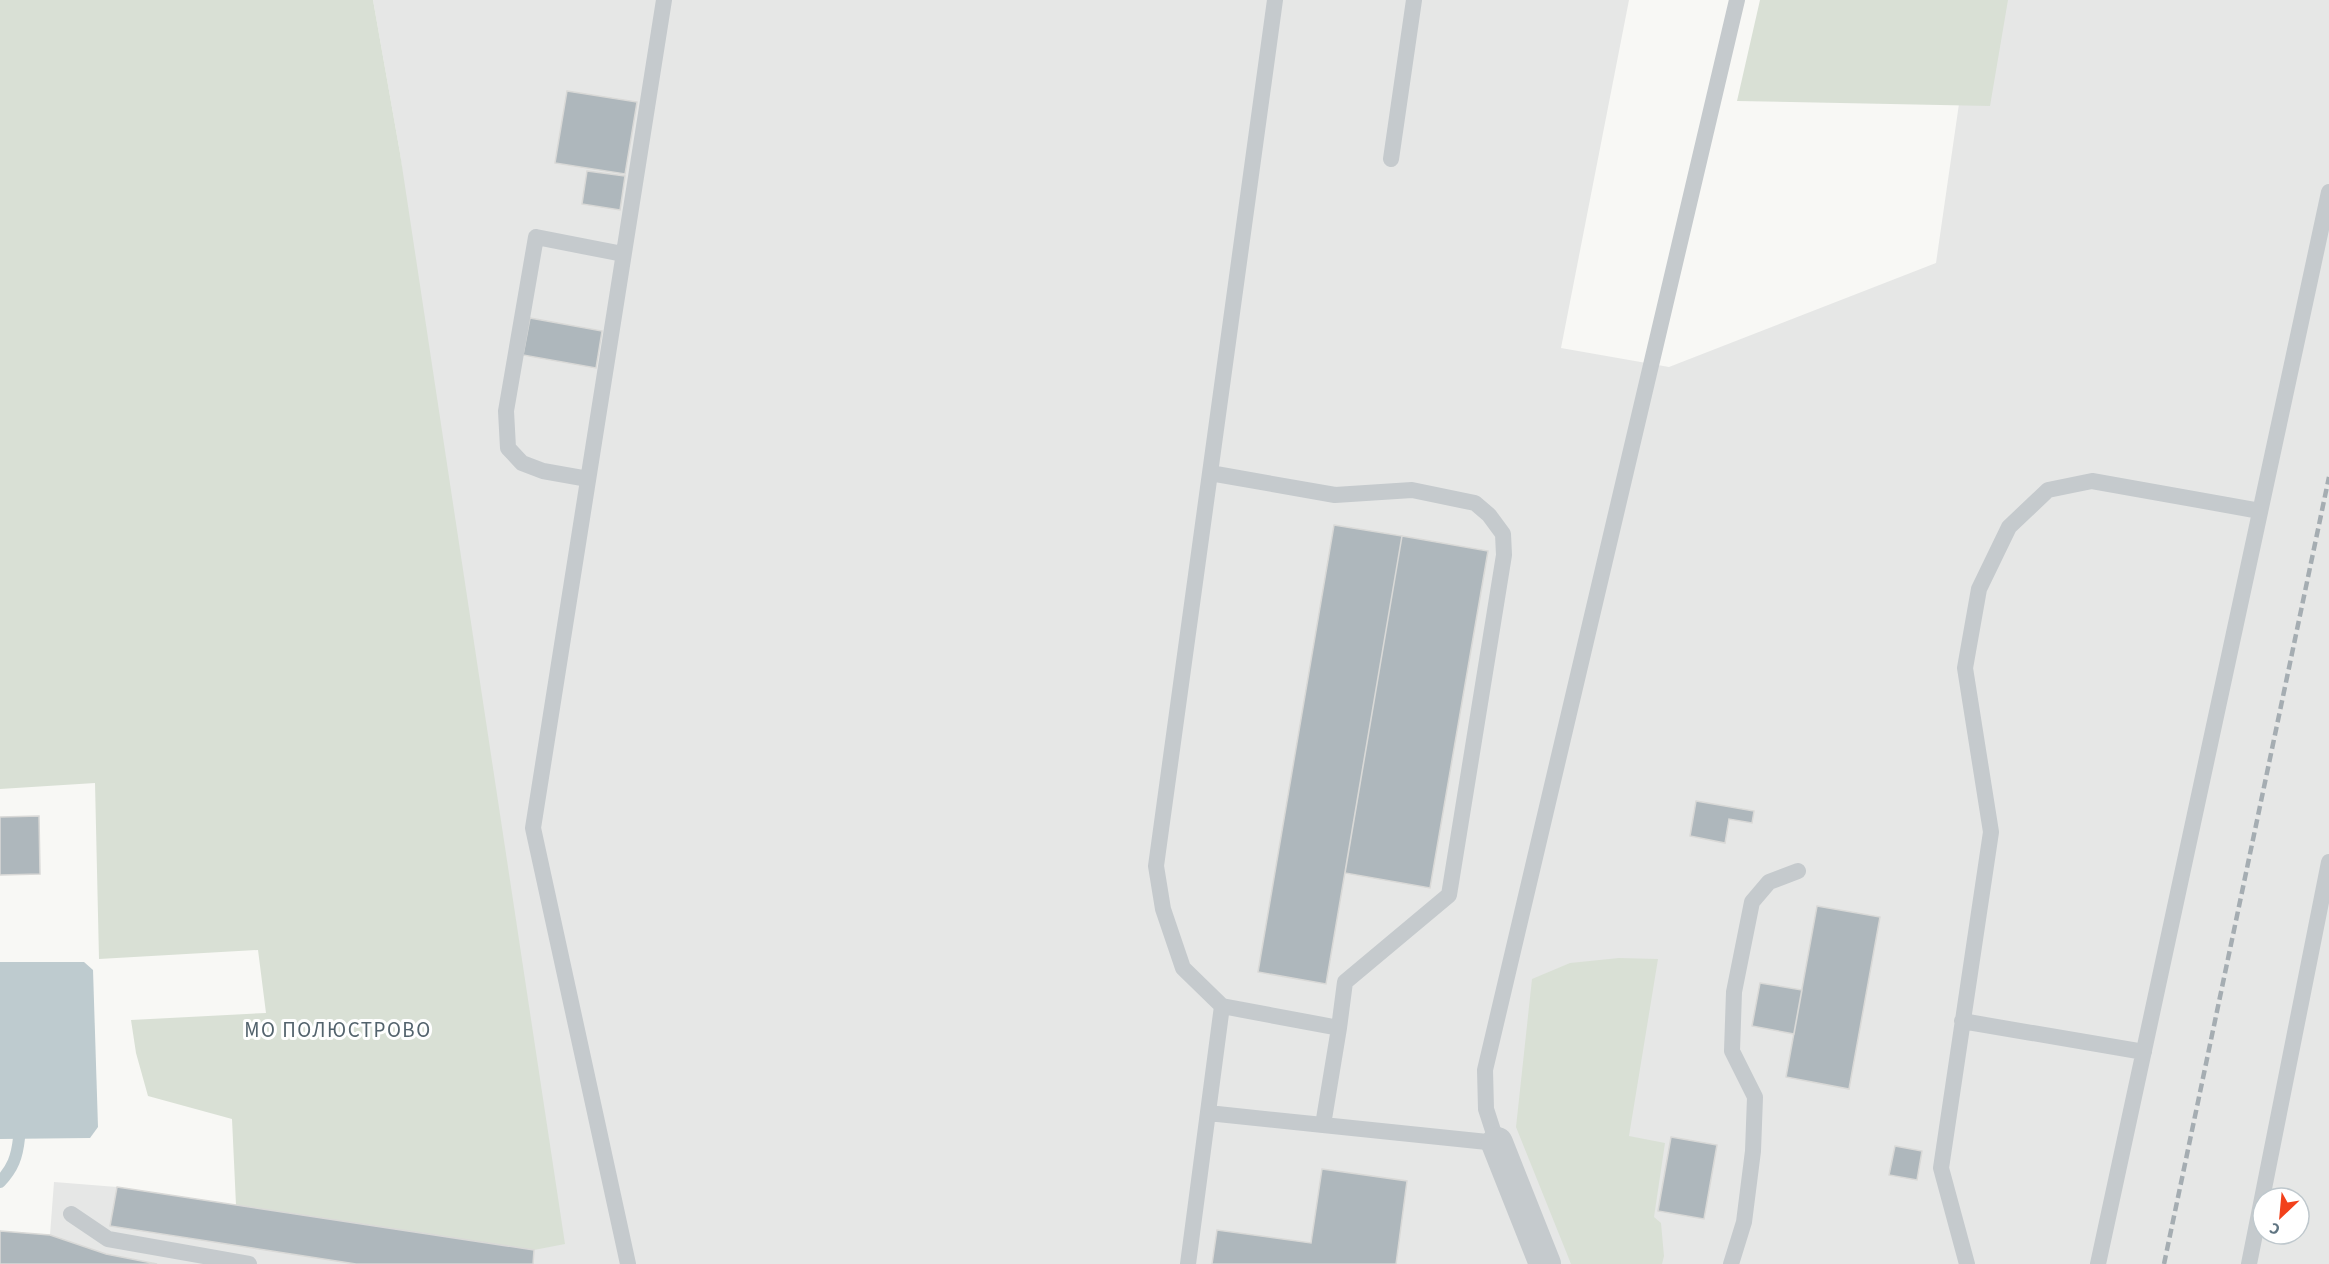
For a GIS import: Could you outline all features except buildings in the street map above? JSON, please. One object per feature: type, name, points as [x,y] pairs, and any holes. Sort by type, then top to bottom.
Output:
[{"type":"street","points":[[1497,1143],[1545,1264]]},
{"type":"lane","points":[[628,1264],[533,828],[664,0]]},
{"type":"lane","points":[[1275,0],[1156,866],[1163,909],[1183,968],[1222,1006],[1339,1028]]},
{"type":"lane","points":[[1391,159],[1414,0]]},
{"type":"lane","points":[[1208,1113],[1497,1143],[1486,1110],[1485,1070],[1737,0]]},
{"type":"lane","points":[[2098,1264],[2329,192]]},
{"type":"lane","points":[[588,479],[543,471],[522,463],[508,448],[506,411],[536,237],[623,254]]},
{"type":"lane","points":[[1210,473],[1335,495],[1412,490],[1475,503],[1489,515],[1503,534],[1504,555],[1449,895],[1345,982],[1323,1125]]},
{"type":"lane","points":[[1967,1264],[1941,1168],[1990,832],[1965,668],[1979,589],[2009,527],[2048,490],[2092,481],[2260,511]]},
{"type":"lane","points":[[2249,1264],[2329,862]]},
{"type":"lane","points":[[1731,1264],[1744,1222],[1753,1151],[1755,1097],[1732,1051],[1734,992],[1752,902],[1769,882],[1798,871]]},
{"type":"lane","points":[[1188,1264],[1222,1006]]},
{"type":"lane","points":[[1962,1021],[2144,1052]]},
{"type":"lane","points":[[71,1214],[108,1239],[249,1264]]},
{"type":"shaded area","points":[[0,0],[373,0],[400,153],[565,1244],[534,1250],[236,1205],[232,1119],[148,1096],[136,1053],[131,1020],[266,1013],[258,950],[99,959],[95,783],[0,789]]},
{"type":"shaded area","points":[[373,0],[1629,0],[1561,348],[1669,367],[1936,263],[1974,0],[2329,0],[2329,1264],[0,1264],[0,1231],[50,1235],[54,1182],[117,1187],[534,1250],[400,153]]},
{"type":"shaded area","points":[[1760,0],[2008,0],[1990,106],[1737,101]]},
{"type":"shaded area","points":[[1619,958],[1658,959],[1629,1136],[1665,1143],[1654,1217],[1661,1223],[1664,1256],[1662,1264],[1571,1264],[1516,1127],[1532,979],[1570,963]]},
{"type":"shaded area","points":[[0,962],[84,962],[93,970],[98,1127],[90,1138],[0,1139]]},
{"type":"waterway","points":[[0,1182],[14,1162],[19,1138]]},
{"type":"railway","points":[[2164,1264],[2329,477]]},
{"type":"district","name":"МО ПОЛЮСТРОВО","points":[[338,1030]]}]
